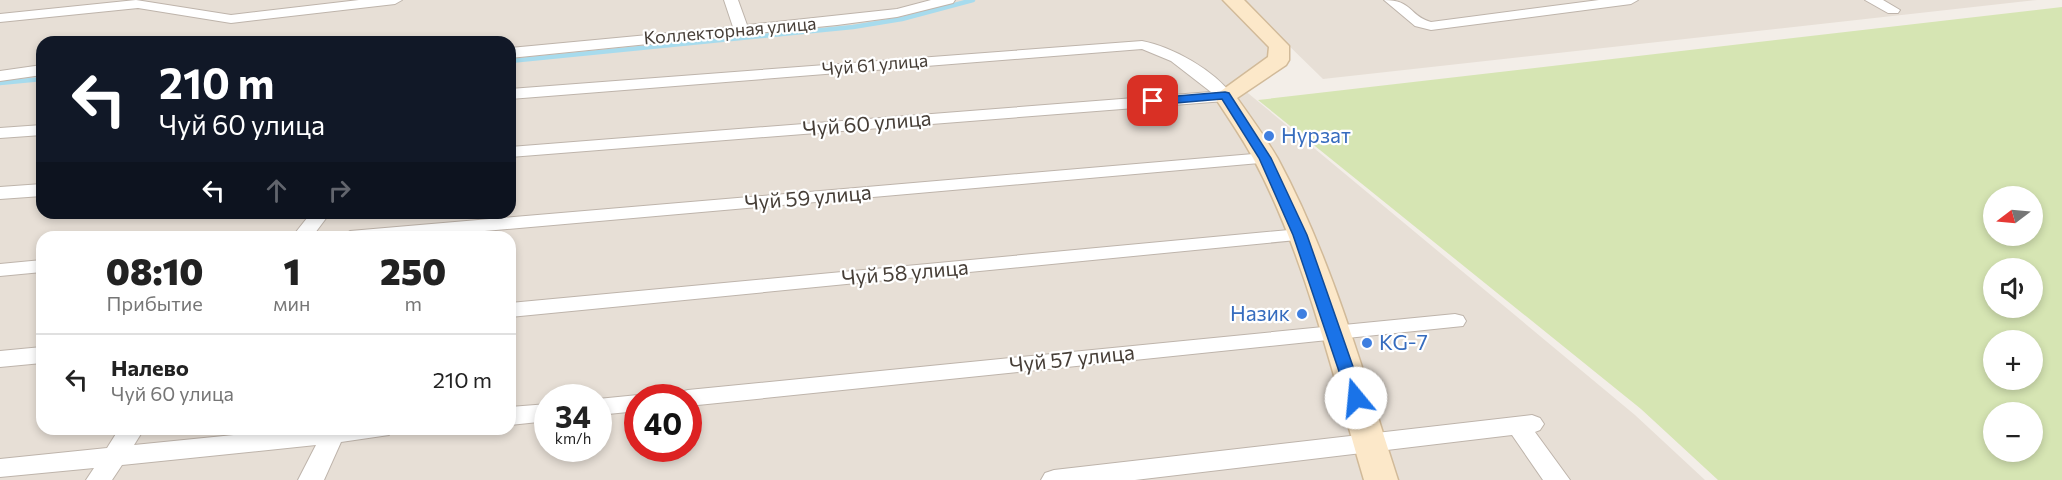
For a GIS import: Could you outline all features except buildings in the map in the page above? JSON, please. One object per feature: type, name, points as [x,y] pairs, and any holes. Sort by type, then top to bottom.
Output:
[{"type":"street","points":[[0,18],[138,4],[231,19],[395,0]]},
{"type":"street","points":[[730,0],[741,30]]},
{"type":"street","name":"Коллекторная улица","points":[[516,51],[897,13],[948,0]]},
{"type":"street","points":[[1233,0],[1279,46],[1280,52],[1278,60],[1225,96],[1265,158],[1300,235],[1335,332],[1381,480]]},
{"type":"street","points":[[1391,0],[1420,23],[1431,26],[1630,0]]},
{"type":"street","points":[[1500,0],[1521,15]]},
{"type":"street","points":[[1872,0],[1893,10]]},
{"type":"street","name":"Чуй 61 улица","points":[[516,94],[1142,45],[1156,46],[1185,63],[1225,96]]},
{"type":"street","points":[[0,76],[36,71]]},
{"type":"street","name":"Чуй 60 улица","points":[[516,152],[1225,96]]},
{"type":"street","points":[[0,133],[36,130]]},
{"type":"street","name":"Чуй 59 улица","points":[[419,231],[1265,158]]},
{"type":"street","points":[[0,193],[36,190]]},
{"type":"street","points":[[307,231],[316,219]]},
{"type":"street","name":"Чуй 58 улица","points":[[516,309],[1300,235]]},
{"type":"street","points":[[0,270],[36,267]]},
{"type":"street","name":"Чуй 57 улица","points":[[702,397],[1455,321]]},
{"type":"street","points":[[0,359],[36,356]]},
{"type":"street","points":[[516,415],[534,413]]},
{"type":"street","points":[[1054,480],[1525,425],[1557,480]]},
{"type":"street","points":[[99,480],[128,435]]},
{"type":"street","points":[[0,468],[323,435]]},
{"type":"street","points":[[311,480],[333,435]]},
{"type":"shaded area","points":[[0,0],[1226,0],[1276,54],[1237,84],[1635,415],[1705,480],[0,480]]},
{"type":"shaded area","points":[[1242,0],[2037,0],[1323,79]]},
{"type":"green space","points":[[2062,7],[2062,480],[1718,480],[1641,409],[1258,100]]},
{"type":"waterway","points":[[516,60],[853,27],[902,19],[973,0]]},
{"type":"waterway","points":[[0,83],[36,80]]},
{"type":"place","name":"Нурзат","points":[[1269,136]]},
{"type":"place","name":"Назик","points":[[1302,314]]},
{"type":"place","name":"KG-7","points":[[1367,343]]},
{"type":"route","points":[[1153,101],[1225,96],[1265,158],[1300,235],[1356,398]]}]
